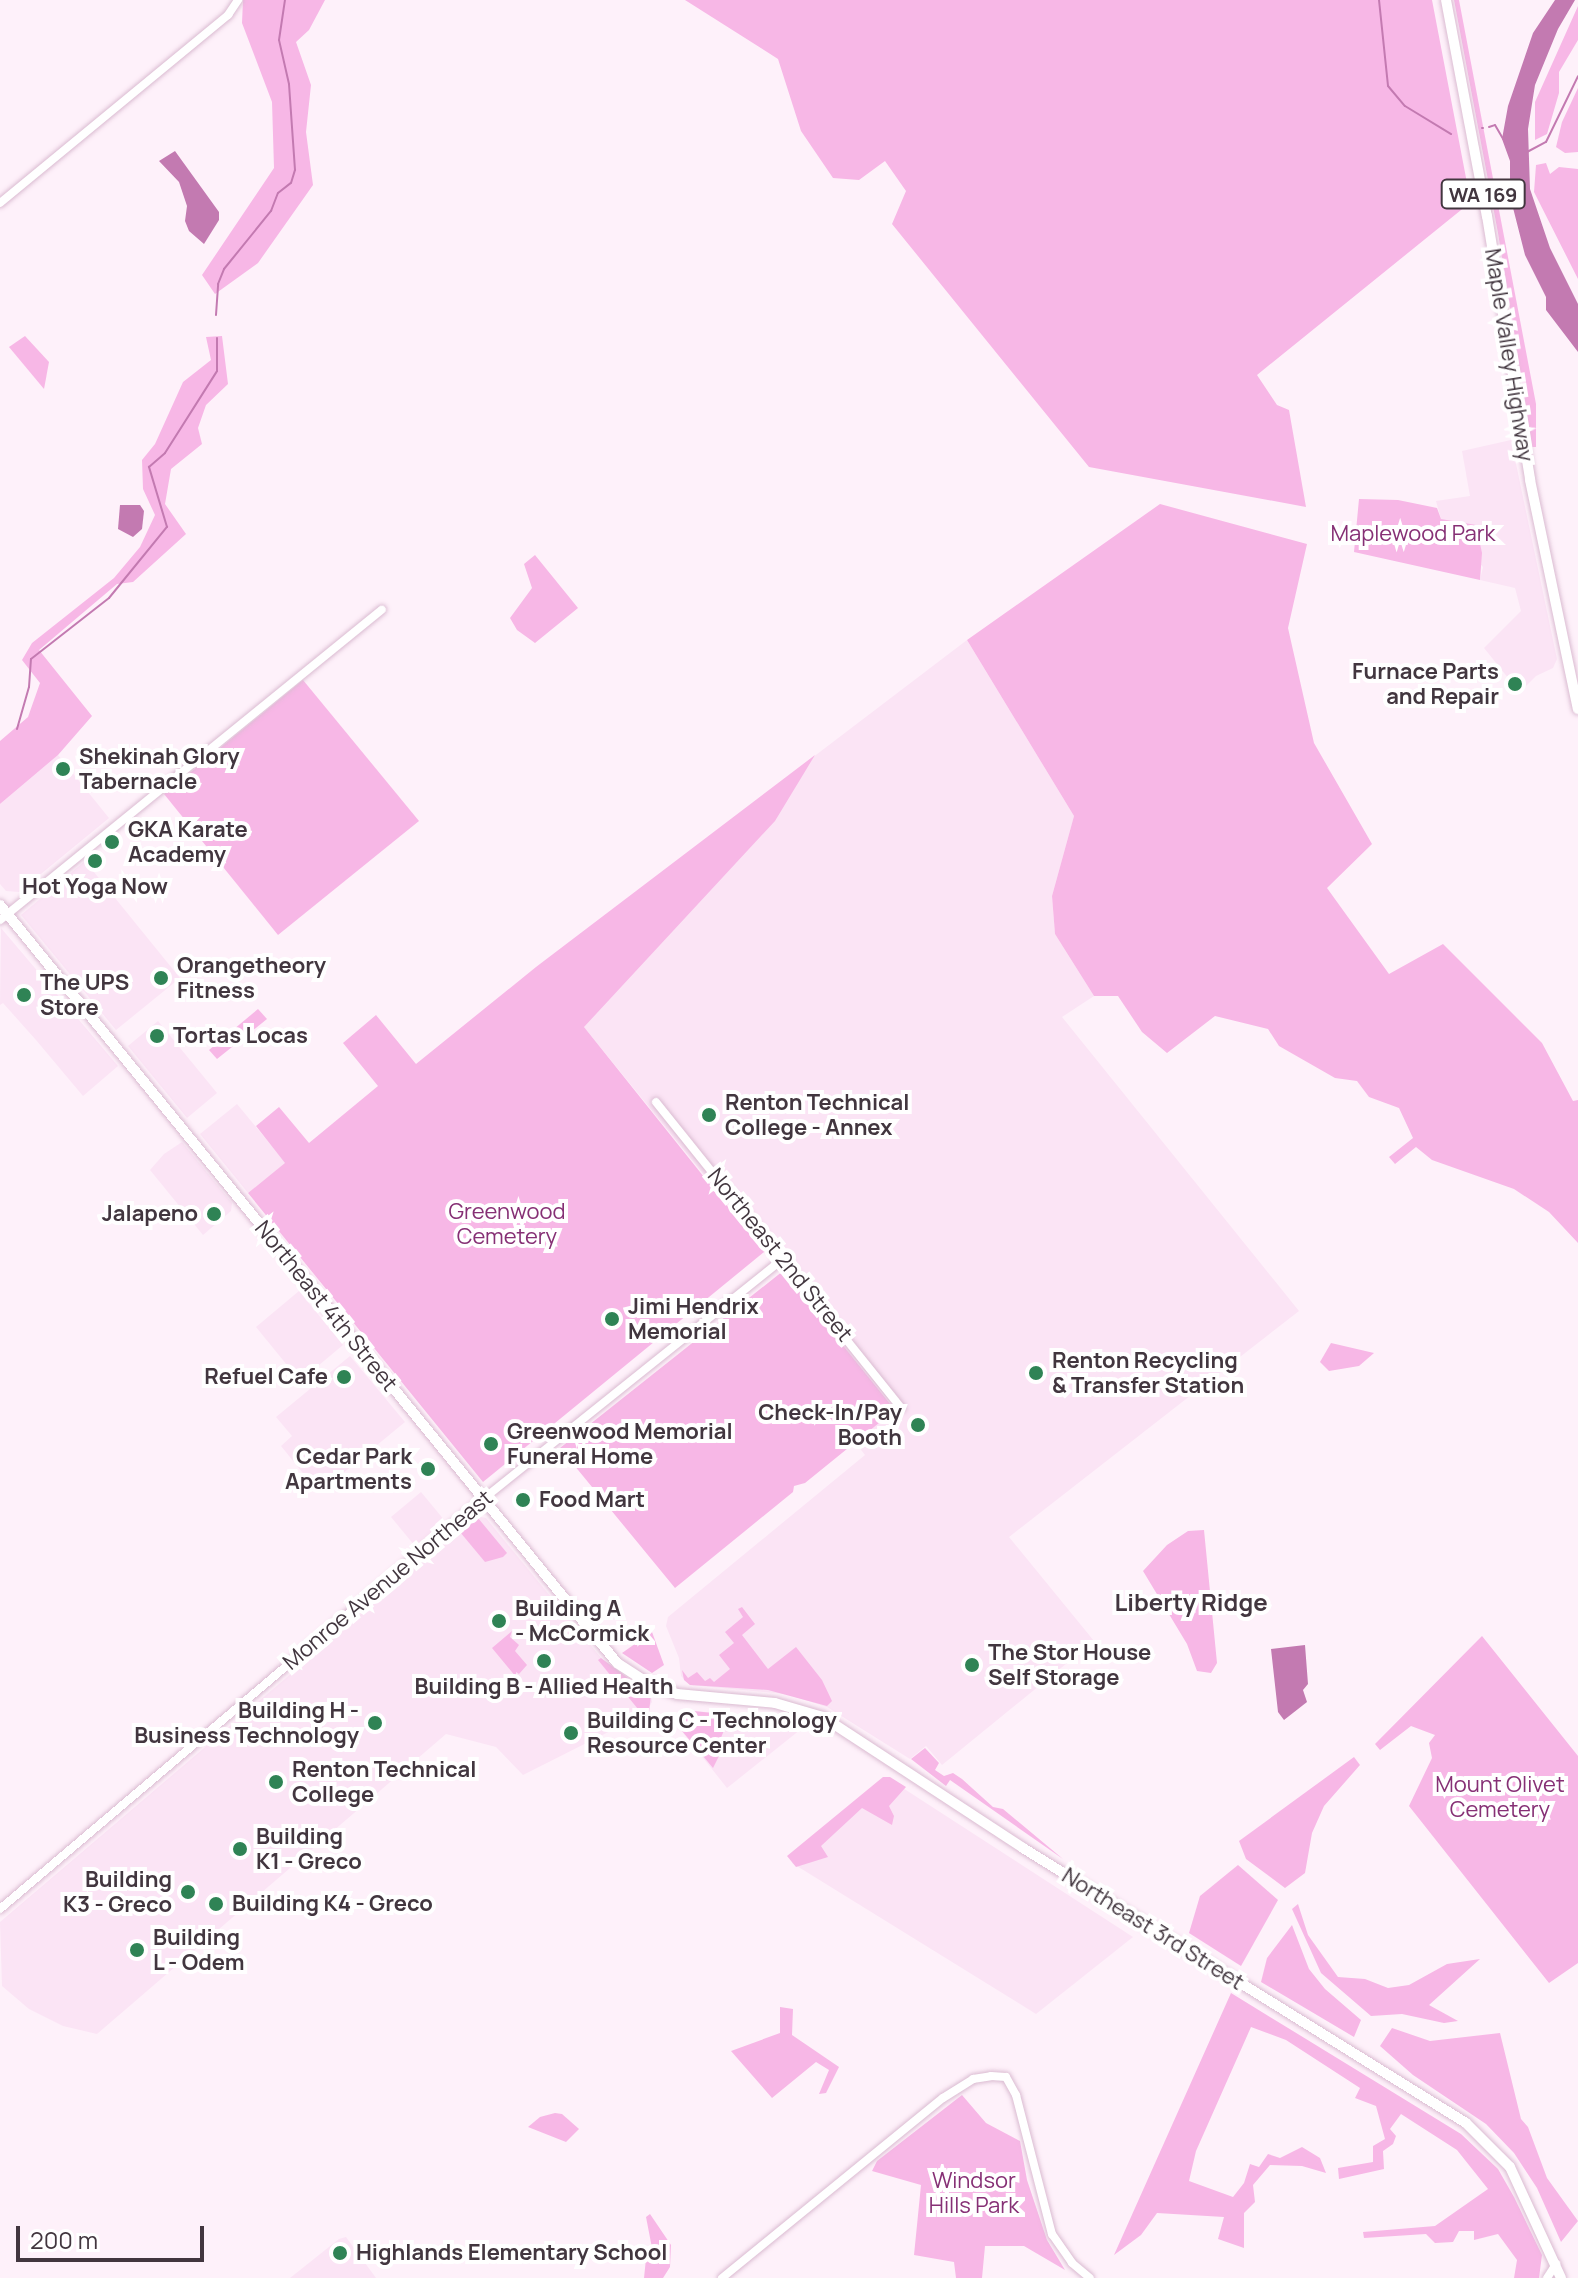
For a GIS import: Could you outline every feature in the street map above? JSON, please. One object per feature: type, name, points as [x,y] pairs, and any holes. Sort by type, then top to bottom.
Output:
[{"type":"main road","name":"Maple Valley Highway","points":[[1446,0],[1487,216],[1530,480],[1578,709]]},
{"type":"main road","name":"Northeast 4th Street","points":[[2,913],[604,1651],[636,1677],[665,1690]]},
{"type":"main road","name":"Northeast 3rd Street","points":[[665,1690],[695,1697],[775,1703],[823,1717],[1023,1848],[1466,2123],[1510,2167],[1557,2263],[1561,2278]]},
{"type":"street","points":[[0,203],[228,15],[238,0]]},
{"type":"street","points":[[2,913],[382,610]]},
{"type":"street","name":"Northeast 2nd Street","points":[[656,1102],[901,1408]]},
{"type":"street","name":"Monroe Avenue Northeast","points":[[0,1909],[482,1500],[783,1259]]},
{"type":"street","points":[[722,2278],[943,2098],[973,2079],[1006,2077],[1016,2095],[1052,2234],[1072,2263],[1090,2278]]},
{"type":"street","points":[[1547,2278],[1557,2263]]},
{"type":"shaded area","points":[[1555,0],[1575,0],[1558,29],[1535,85],[1528,129],[1530,189],[1550,248],[1578,304],[1578,352],[1546,310],[1546,297],[1525,255],[1510,196],[1510,161],[1502,139],[1508,106],[1533,33]]},
{"type":"shaded area","points":[[175,151],[219,212],[219,220],[204,244],[189,231],[185,221],[187,206],[179,182],[159,161]]},
{"type":"shaded area","points":[[1511,440],[1557,659],[1553,668],[1536,676],[1525,687],[1521,674],[1509,679],[1484,648],[1521,611],[1515,588],[1480,580],[1483,567],[1441,519],[1436,501],[1470,496],[1462,451]]},
{"type":"shaded area","points":[[120,505],[140,505],[144,511],[142,529],[133,537],[118,529]]},
{"type":"shaded area","points":[[967,640],[1074,816],[1052,896],[1055,934],[1094,996],[1062,1017],[1299,1311],[1009,1537],[1094,1641],[942,1765],[926,1746],[910,1759],[827,1707],[786,1694],[690,1685],[681,1676],[679,1658],[666,1626],[668,1617],[865,1455],[855,1442],[895,1410],[536,968]]},
{"type":"shaded area","points":[[58,755],[109,818],[19,892],[6,891],[0,884],[0,804]]},
{"type":"shaded area","points":[[85,861],[180,978],[116,1030],[21,915]]},
{"type":"shaded area","points":[[1,928],[118,1066],[83,1096],[3,1003],[0,1005]]},
{"type":"shaded area","points":[[158,1021],[217,1093],[187,1118],[128,1046]]},
{"type":"shaded area","points":[[237,1104],[286,1163],[248,1193],[200,1134]]},
{"type":"shaded area","points":[[182,1142],[232,1203],[231,1211],[203,1235],[150,1170],[164,1154]]},
{"type":"shaded area","points":[[299,1291],[343,1345],[300,1381],[256,1327]]},
{"type":"shaded area","points":[[350,1356],[405,1422],[319,1493],[281,1446],[292,1436],[276,1417]]},
{"type":"shaded area","points":[[421,1492],[445,1521],[415,1546],[391,1517]]},
{"type":"shaded area","name":"Renton Technical College","points":[[476,1516],[486,1518],[606,1664],[651,1695],[652,1702],[646,1713],[523,1775],[496,1747],[446,1734],[97,2034],[63,2026],[29,2009],[2,1986],[0,1922]]},
{"type":"shaded area","points":[[1305,1645],[1308,1684],[1303,1690],[1307,1702],[1284,1720],[1278,1712],[1271,1649]]},
{"type":"shaded area","points":[[683,1710],[783,1719],[805,1726],[727,1788],[672,1719]]},
{"type":"shaded area","points":[[892,1781],[1133,1937],[1036,2014],[792,1863]]},
{"type":"shaded area","name":"Highlands Elementary School","points":[[346,2237],[376,2278],[290,2278],[339,2239]]},
{"type":"green space","points":[[243,0],[325,0],[309,30],[296,42],[311,85],[306,132],[313,185],[258,263],[215,294],[202,275],[274,168],[272,102],[242,23]]},
{"type":"green space","points":[[685,0],[1432,0],[1467,183],[1466,206],[1257,375],[1277,405],[1289,410],[1306,507],[1089,467],[892,224],[906,191],[885,161],[859,180],[833,178],[801,131],[778,59]]},
{"type":"green space","points":[[1454,0],[1459,0],[1536,404],[1536,447],[1532,447],[1498,233]]},
{"type":"green space","points":[[1578,6],[1578,40],[1559,72],[1559,93],[1547,134],[1535,140],[1535,102]]},
{"type":"green space","points":[[1578,88],[1578,152],[1565,153],[1556,147],[1562,122]]},
{"type":"green space","points":[[1546,163],[1550,174],[1559,167],[1578,169],[1578,279],[1534,192],[1536,165]]},
{"type":"green space","points":[[25,336],[49,362],[44,389],[9,347]]},
{"type":"green space","points":[[222,336],[228,384],[206,405],[198,428],[202,444],[171,469],[165,504],[186,534],[133,582],[117,584],[39,650],[92,716],[58,755],[0,804],[0,741],[28,717],[40,683],[22,660],[32,643],[114,578],[140,547],[155,515],[143,489],[142,460],[155,444],[183,382],[211,360],[206,337]]},
{"type":"green space","name":"Maplewood Park","points":[[1359,499],[1398,500],[1437,508],[1441,519],[1476,525],[1482,553],[1480,580],[1354,552]]},
{"type":"green space","points":[[1160,504],[1307,544],[1288,628],[1314,743],[1372,844],[1327,888],[1389,974],[1443,944],[1542,1043],[1573,1101],[1578,1100],[1578,1243],[1549,1212],[1514,1189],[1432,1160],[1416,1147],[1395,1164],[1389,1157],[1413,1138],[1399,1108],[1369,1097],[1357,1081],[1335,1078],[1279,1046],[1268,1029],[1215,1016],[1167,1053],[1142,1032],[1118,996],[1094,996],[1055,934],[1052,896],[1074,816],[967,640]]},
{"type":"green space","points":[[535,555],[578,608],[535,643],[517,630],[510,618],[532,588],[524,564]]},
{"type":"green space","points":[[303,680],[419,821],[278,935],[164,794]]},
{"type":"green space","name":"Greenwood Cemetery","points":[[815,755],[775,821],[584,1027],[764,1252],[483,1482],[248,1193],[285,1163],[256,1126],[279,1107],[309,1143],[378,1086],[343,1043],[376,1015],[416,1064],[536,967]]},
{"type":"green space","points":[[258,1009],[267,1019],[217,1059],[209,1050]]},
{"type":"green space","points":[[783,1271],[895,1410],[805,1483],[794,1486],[793,1492],[675,1588],[560,1448]]},
{"type":"green space","points":[[1331,1343],[1374,1353],[1359,1366],[1329,1371],[1320,1362]]},
{"type":"green space","points":[[478,1518],[507,1553],[503,1557],[485,1562],[460,1532]]},
{"type":"green space","points":[[1204,1530],[1217,1663],[1211,1673],[1197,1671],[1187,1644],[1143,1571],[1167,1545],[1188,1531]]},
{"type":"green space","points":[[742,1607],[755,1624],[742,1635],[768,1669],[796,1647],[822,1680],[832,1701],[827,1706],[768,1690],[690,1685],[684,1680],[682,1670],[688,1678],[697,1672],[705,1681],[710,1678],[714,1682],[730,1669],[719,1655],[734,1643],[725,1632],[743,1617],[738,1609]]},
{"type":"green space","points":[[512,1631],[510,1637],[519,1645],[515,1651],[527,1665],[519,1674],[516,1672],[516,1677],[492,1648]]},
{"type":"green space","points":[[652,1632],[664,1665],[652,1673],[622,1653]]},
{"type":"green space","name":"Mount Olivet Cemetery","points":[[1482,1636],[1578,1756],[1578,1963],[1549,1983],[1409,1806],[1432,1758],[1429,1743],[1435,1735],[1411,1726],[1380,1750],[1375,1744]]},
{"type":"green space","points":[[601,1658],[651,1695],[649,1712],[642,1714],[598,1660]]},
{"type":"green space","points":[[683,1710],[733,1715],[734,1721],[728,1721],[720,1740],[725,1744],[713,1768],[672,1719]]},
{"type":"green space","points":[[925,1748],[939,1763],[935,1770],[944,1776],[953,1773],[962,1779],[993,1807],[1003,1809],[1063,1859],[950,1780],[946,1786],[911,1759]]},
{"type":"green space","points":[[1354,1757],[1360,1765],[1324,1806],[1312,1833],[1305,1873],[1285,1888],[1246,1859],[1239,1841]]},
{"type":"green space","points":[[883,1777],[890,1777],[906,1787],[889,1806],[894,1816],[892,1825],[862,1808],[821,1846],[828,1857],[796,1867],[787,1856]]},
{"type":"green space","points":[[1238,1865],[1278,1900],[1241,1966],[1189,1933],[1200,1896]]},
{"type":"green space","points":[[1298,1904],[1308,1935],[1338,1977],[1365,1979],[1388,1988],[1409,1985],[1447,1964],[1480,1959],[1429,2005],[1458,2021],[1444,2023],[1402,2014],[1371,2016],[1321,1973],[1292,1909]]},
{"type":"green space","points":[[1292,1925],[1309,1969],[1325,1989],[1361,2020],[1354,2037],[1261,1982],[1267,1958]]},
{"type":"green space","points":[[1231,1993],[1461,2134],[1498,2169],[1514,2197],[1542,2255],[1539,2278],[1514,2278],[1517,2260],[1498,2234],[1474,2240],[1474,2231],[1459,2231],[1453,2242],[1435,2243],[1426,2234],[1364,2238],[1363,2232],[1435,2226],[1488,2189],[1457,2150],[1401,2114],[1390,2129],[1396,2136],[1393,2144],[1383,2151],[1384,2169],[1339,2179],[1338,2168],[1373,2162],[1373,2146],[1385,2139],[1376,2106],[1355,2098],[1360,2088],[1286,2040],[1251,2027],[1196,2151],[1189,2181],[1233,2197],[1244,2183],[1250,2164],[1259,2167],[1268,2154],[1280,2158],[1302,2147],[1320,2158],[1326,2173],[1302,2166],[1270,2165],[1253,2185],[1255,2202],[1244,2213],[1244,2248],[1218,2239],[1224,2217],[1157,2213],[1141,2235],[1114,2255]]},
{"type":"green space","points":[[780,2007],[793,2009],[792,2035],[839,2067],[826,2093],[819,2094],[829,2070],[816,2062],[772,2098],[731,2051],[780,2033]]},
{"type":"green space","points":[[1392,2028],[1430,2041],[1500,2033],[1521,2119],[1528,2127],[1547,2178],[1578,2221],[1561,2242],[1537,2188],[1514,2153],[1486,2124],[1413,2075],[1380,2046]]},
{"type":"green space","name":"Windsor Hills Park","points":[[962,2095],[986,2123],[1020,2141],[1027,2180],[1047,2240],[1065,2270],[1024,2246],[985,2246],[982,2278],[956,2278],[954,2262],[914,2255],[921,2185],[872,2171],[877,2161]]},
{"type":"green space","points":[[562,2114],[579,2129],[566,2142],[528,2127],[540,2117]]},
{"type":"green space","points":[[650,2214],[671,2245],[670,2267],[663,2278],[644,2278],[647,2249],[652,2248],[646,2217]]},
{"type":"waterway","points":[[216,315],[218,284],[224,269],[271,211],[278,193],[291,183],[295,170],[289,84],[279,40],[285,0]]},
{"type":"waterway","points":[[1379,0],[1388,86],[1405,106],[1451,134]]},
{"type":"waterway","points":[[1527,152],[1546,142],[1578,76]]},
{"type":"waterway","points":[[1489,127],[1495,125],[1503,139]]},
{"type":"waterway","points":[[17,729],[29,687],[31,659],[109,598],[167,527],[149,467],[165,453],[217,371],[217,338]]},
{"type":"place","name":"Furnace Parts and Repair","points":[[1515,684]]},
{"type":"place","name":"Shekinah Glory Tabernacle","points":[[63,769]]},
{"type":"place","name":"GKA Karate Academy","points":[[112,842]]},
{"type":"place","name":"Hot Yoga Now","points":[[95,861]]},
{"type":"place","name":"Orangetheory Fitness","points":[[161,978]]},
{"type":"place","name":"The UPS Store","points":[[24,995]]},
{"type":"place","name":"Tortas Locas","points":[[157,1036]]},
{"type":"place","name":"Renton Technical College - Annex","points":[[709,1115]]},
{"type":"place","name":"Jalapeno","points":[[214,1214]]},
{"type":"place","name":"Jimi Hendrix Memorial","points":[[612,1319]]},
{"type":"place","name":"Renton Recycling & Transfer Station","points":[[1036,1373]]},
{"type":"place","name":"Refuel Cafe","points":[[344,1377]]},
{"type":"place","name":"Check-In/Pay Booth","points":[[918,1425]]},
{"type":"place","name":"Greenwood Memorial Funeral Home","points":[[491,1444]]},
{"type":"place","name":"Cedar Park Apartments","points":[[428,1469]]},
{"type":"place","name":"Food Mart","points":[[523,1500]]},
{"type":"place","name":"Building A - McCormick","points":[[499,1621]]},
{"type":"place","name":"Building B - Allied Health","points":[[544,1661]]},
{"type":"place","name":"The Stor House Self Storage","points":[[972,1665]]},
{"type":"place","name":"Building H - Business Technology","points":[[375,1723]]},
{"type":"place","name":"Building C - Technology Resource Center","points":[[571,1733]]},
{"type":"place","name":"Renton Technical College","points":[[276,1782]]},
{"type":"place","name":"Building K1 - Greco","points":[[240,1849]]},
{"type":"place","name":"Building K3 - Greco","points":[[188,1892]]},
{"type":"place","name":"Building K4 - Greco","points":[[216,1904]]},
{"type":"place","name":"Building L - Odem","points":[[137,1950]]},
{"type":"place","name":"Highlands Elementary School","points":[[340,2253]]},
{"type":"district","name":"Liberty Ridge","points":[[1191,1602]]}]
